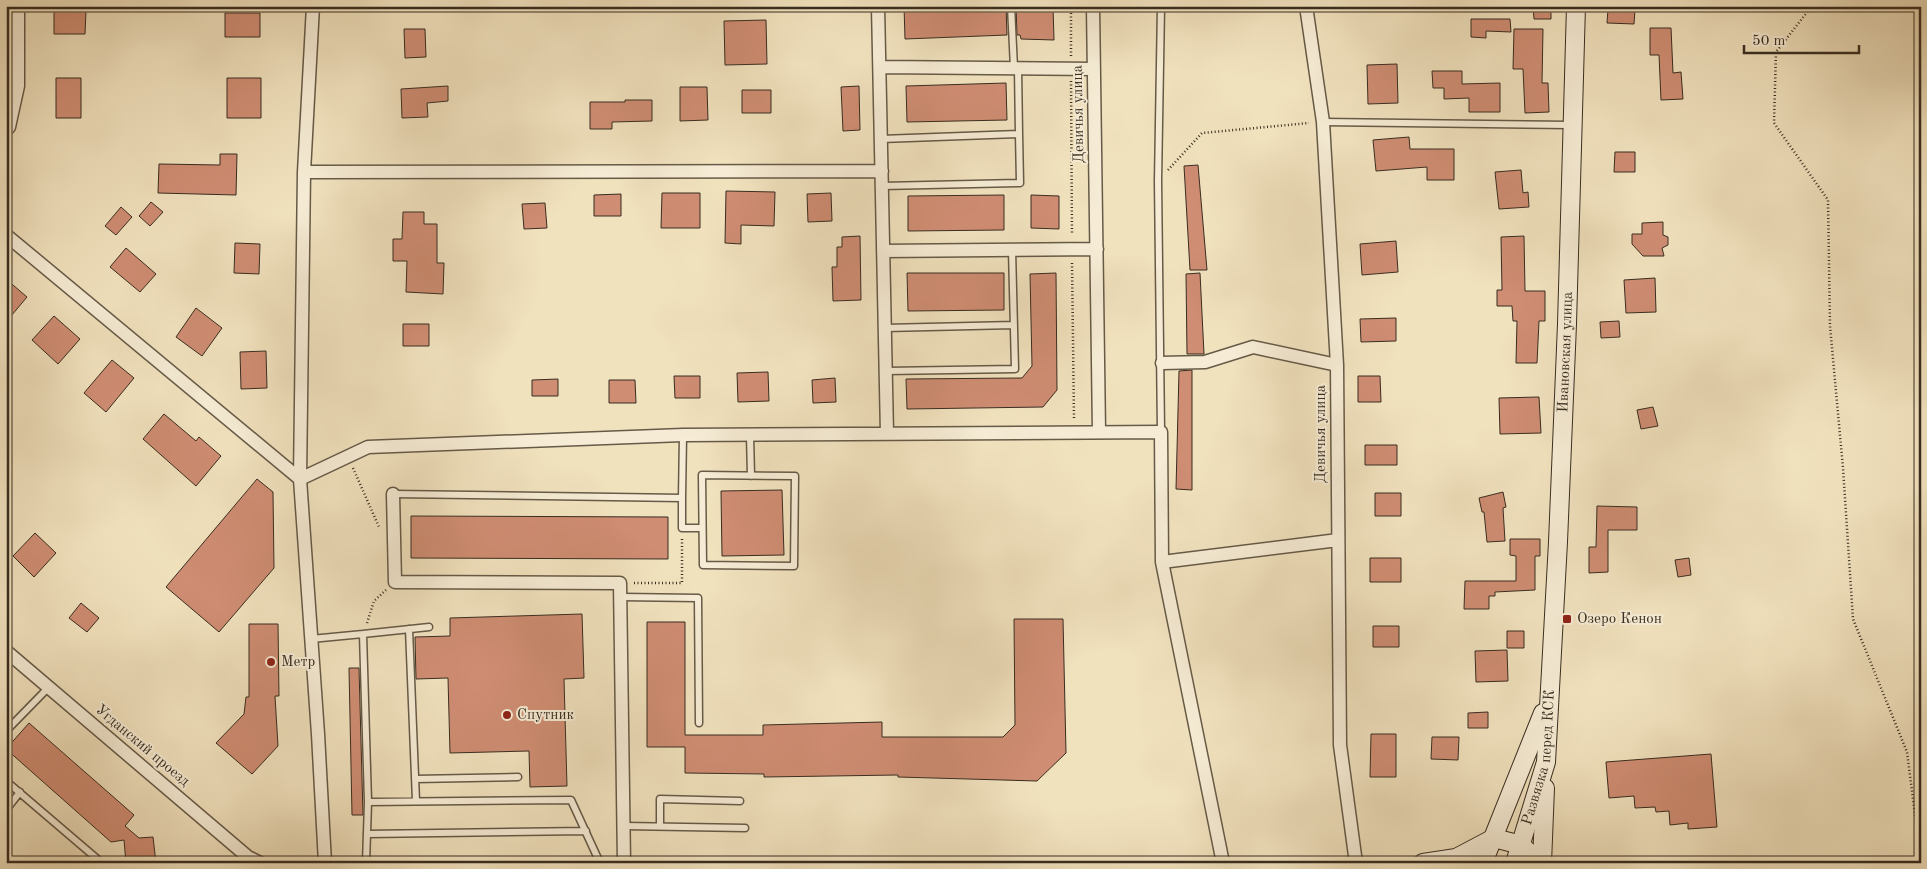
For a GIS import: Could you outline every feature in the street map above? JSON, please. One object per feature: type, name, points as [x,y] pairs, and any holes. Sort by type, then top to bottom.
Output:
[{"type":"main road","name":"Ивановская улица","points":[[1549,698],[1559,522],[1576,6]]},
{"type":"main road","name":"Развязка перед КСК","points":[[1515,863],[1546,762],[1549,698]]},
{"type":"main road","name":"Развязка перед КСК","points":[[1483,863],[1549,698]]},
{"type":"main road","points":[[1541,863],[1546,762]]},
{"type":"main road","name":"Развязка перед КСК","points":[[1423,863],[1456,858],[1494,838],[1521,845],[1541,863]]},
{"type":"street","points":[[6,130],[9,127],[18,86],[18,6]]},
{"type":"street","points":[[313,6],[304,172],[300,479],[325,863]]},
{"type":"street","points":[[878,6],[887,434]]},
{"type":"street","name":"Девичья улица","points":[[1093,6],[1099,432]]},
{"type":"street","name":"Девичья улица","points":[[1306,6],[1323,122],[1337,365],[1340,745],[1356,863]]},
{"type":"street","points":[[880,67],[1094,69]]},
{"type":"street","points":[[304,172],[882,171]]},
{"type":"street","points":[[6,235],[300,479]]},
{"type":"street","points":[[883,251],[1097,249]]},
{"type":"street","points":[[1162,363],[1204,362],[1253,347],[1337,365]]},
{"type":"street","points":[[300,479],[368,447],[683,435],[1161,432],[1162,562],[1224,863]]},
{"type":"street","points":[[393,494],[395,582],[620,583],[624,863]]},
{"type":"street","points":[[1162,562],[1338,540]]},
{"type":"street","name":"Угданский проезд","points":[[6,652],[248,857],[260,863]]},
{"type":"lane","points":[[882,186],[1020,183],[1020,134],[1011,6]]},
{"type":"lane","points":[[1161,6],[1158,180],[1162,363],[1161,432]]},
{"type":"lane","points":[[1323,122],[1573,125]]},
{"type":"lane","points":[[881,140],[1020,134]]},
{"type":"lane","points":[[886,371],[1015,368],[1012,250]]},
{"type":"lane","points":[[885,328],[1014,325]]},
{"type":"lane","points":[[683,435],[682,528],[702,528]]},
{"type":"lane","points":[[750,435],[751,476]]},
{"type":"lane","points":[[702,475],[795,476],[794,566],[703,565],[702,528],[702,475]]},
{"type":"lane","points":[[393,494],[682,498]]},
{"type":"lane","points":[[621,597],[698,598],[699,723]]},
{"type":"lane","points":[[311,639],[429,627]]},
{"type":"lane","points":[[409,629],[416,801]]},
{"type":"lane","points":[[363,634],[368,802],[366,863]]},
{"type":"lane","points":[[6,731],[48,688]]},
{"type":"lane","points":[[415,779],[518,777]]},
{"type":"lane","points":[[6,781],[102,863]]},
{"type":"lane","points":[[6,810],[20,792]]},
{"type":"lane","points":[[660,826],[660,799],[740,800]]},
{"type":"lane","points":[[368,802],[571,800],[600,863]]},
{"type":"lane","points":[[624,826],[745,828]]},
{"type":"lane","points":[[368,834],[586,831]]},
{"type":"path","points":[[1071,6],[1074,432]]},
{"type":"path","points":[[1812,6],[1776,52],[1774,123],[1828,200],[1830,326],[1854,619],[1907,752],[1921,862]]},
{"type":"path","points":[[1158,180],[1202,133],[1323,122]]},
{"type":"path","points":[[348,456],[379,527]]},
{"type":"path","points":[[620,583],[682,583],[682,528]]},
{"type":"path","points":[[363,634],[374,601],[395,582]]},
{"type":"building","points":[[904,6],[1006,6],[1007,35],[905,39]]},
{"type":"building","points":[[1016,6],[1053,6],[1054,40],[1021,39],[1020,35],[1017,35]]},
{"type":"building","points":[[1533,6],[1551,6],[1551,19],[1534,19]]},
{"type":"building","points":[[1608,9],[1635,10],[1634,24],[1607,23]]},
{"type":"building","points":[[54,10],[86,11],[85,34],[54,34]]},
{"type":"building","points":[[225,13],[260,13],[260,37],[225,37]]},
{"type":"building","points":[[1471,19],[1510,19],[1511,32],[1486,31],[1486,38],[1471,37]]},
{"type":"building","points":[[766,20],[767,64],[725,65],[724,21]]},
{"type":"building","points":[[1650,28],[1671,28],[1673,73],[1681,72],[1683,99],[1661,100],[1659,55],[1650,55]]},
{"type":"building","points":[[404,29],[425,29],[426,57],[405,58]]},
{"type":"building","points":[[1514,29],[1543,29],[1542,83],[1548,83],[1549,112],[1525,113],[1523,69],[1513,69]]},
{"type":"building","points":[[1397,64],[1398,103],[1368,104],[1367,65]]},
{"type":"building","points":[[1432,71],[1462,71],[1462,84],[1500,83],[1500,112],[1469,112],[1469,98],[1444,99],[1444,88],[1433,88]]},
{"type":"building","points":[[56,78],[81,78],[81,118],[56,118]]},
{"type":"building","points":[[227,78],[261,78],[261,118],[227,118]]},
{"type":"building","points":[[1006,83],[1007,120],[907,122],[906,86]]},
{"type":"building","points":[[448,86],[448,101],[427,103],[428,117],[402,118],[401,89]]},
{"type":"building","points":[[859,86],[860,130],[843,131],[841,87]]},
{"type":"building","points":[[680,87],[707,87],[708,120],[680,121]]},
{"type":"building","points":[[742,90],[771,90],[771,113],[742,113]]},
{"type":"building","points":[[625,100],[652,100],[652,121],[612,122],[612,129],[590,129],[590,102],[625,102]]},
{"type":"building","points":[[1409,137],[1410,149],[1454,149],[1454,180],[1427,180],[1427,167],[1376,171],[1373,140]]},
{"type":"building","points":[[1615,152],[1635,152],[1635,172],[1614,172]]},
{"type":"building","points":[[220,154],[237,154],[236,195],[158,193],[159,164],[220,165]]},
{"type":"building","points":[[1198,165],[1207,270],[1190,270],[1184,166]]},
{"type":"building","points":[[1521,170],[1523,193],[1528,192],[1529,207],[1499,209],[1495,172]]},
{"type":"building","points":[[726,191],[775,192],[774,226],[741,225],[741,244],[725,243]]},
{"type":"building","points":[[662,193],[700,193],[700,228],[661,228]]},
{"type":"building","points":[[831,193],[832,221],[808,222],[807,194]]},
{"type":"building","points":[[621,194],[621,216],[594,216],[594,195]]},
{"type":"building","points":[[1004,195],[1004,230],[908,231],[908,196]]},
{"type":"building","points":[[1031,195],[1059,196],[1059,229],[1031,228]]},
{"type":"building","points":[[151,202],[163,212],[150,226],[139,216]]},
{"type":"building","points":[[545,203],[547,228],[524,229],[522,204]]},
{"type":"building","points":[[121,207],[132,217],[116,235],[105,226]]},
{"type":"building","points":[[403,212],[424,212],[424,224],[437,224],[437,263],[444,263],[443,294],[406,292],[407,261],[393,261],[393,239],[402,239]]},
{"type":"building","points":[[1663,222],[1663,235],[1668,237],[1668,245],[1662,248],[1664,256],[1643,256],[1632,244],[1632,234],[1642,234],[1642,223]]},
{"type":"building","points":[[860,236],[861,300],[833,301],[832,267],[837,267],[837,247],[842,247],[842,237]]},
{"type":"building","points":[[1524,236],[1525,291],[1545,291],[1545,321],[1539,321],[1537,363],[1516,363],[1517,321],[1513,321],[1512,306],[1497,306],[1497,290],[1502,290],[1501,237]]},
{"type":"building","points":[[1396,241],[1398,272],[1362,275],[1360,244]]},
{"type":"building","points":[[235,243],[260,244],[259,274],[234,273]]},
{"type":"building","points":[[126,248],[156,274],[140,292],[110,267]]},
{"type":"building","points":[[907,273],[1004,273],[1004,310],[908,311]]},
{"type":"building","points":[[1056,273],[1057,390],[1043,407],[907,409],[906,379],[1022,378],[1032,366],[1030,274]]},
{"type":"building","points":[[1200,273],[1204,354],[1187,354],[1186,274]]},
{"type":"building","points":[[1655,278],[1656,312],[1626,313],[1624,280]]},
{"type":"building","points":[[6,279],[27,297],[6,322]]},
{"type":"building","points":[[196,308],[222,328],[202,356],[176,337]]},
{"type":"building","points":[[54,316],[80,339],[58,364],[32,340]]},
{"type":"building","points":[[1396,318],[1396,341],[1361,342],[1360,319]]},
{"type":"building","points":[[1619,321],[1620,337],[1601,338],[1600,322]]},
{"type":"building","points":[[403,324],[429,324],[429,346],[403,346]]},
{"type":"building","points":[[266,351],[267,388],[241,389],[240,352]]},
{"type":"building","points":[[112,360],[134,378],[106,412],[84,393]]},
{"type":"building","points":[[1192,370],[1192,490],[1176,489],[1179,371]]},
{"type":"building","points":[[768,372],[769,401],[738,402],[737,373]]},
{"type":"building","points":[[674,376],[700,376],[700,398],[675,398]]},
{"type":"building","points":[[1358,376],[1380,376],[1381,402],[1358,402]]},
{"type":"building","points":[[835,378],[836,402],[813,403],[812,380]]},
{"type":"building","points":[[558,379],[558,396],[532,396],[532,380]]},
{"type":"building","points":[[609,380],[635,380],[636,403],[609,403]]},
{"type":"building","points":[[1539,397],[1541,433],[1500,434],[1499,398]]},
{"type":"building","points":[[1653,407],[1658,426],[1641,429],[1637,410]]},
{"type":"building","points":[[164,414],[196,441],[199,437],[221,456],[196,486],[143,439]]},
{"type":"building","points":[[1365,445],[1397,445],[1397,465],[1365,465]]},
{"type":"building","points":[[257,479],[273,492],[274,568],[219,632],[166,587]]},
{"type":"building","points":[[782,490],[784,555],[722,556],[721,491]]},
{"type":"building","points":[[1503,492],[1506,507],[1503,508],[1505,541],[1487,542],[1484,512],[1482,512],[1479,498]]},
{"type":"building","points":[[1375,493],[1401,493],[1401,516],[1375,516]]},
{"type":"building","points":[[1597,506],[1637,507],[1637,530],[1608,530],[1608,572],[1589,573],[1589,547],[1596,547]]},
{"type":"building","points":[[411,516],[668,517],[668,559],[411,558]]},
{"type":"building","points":[[35,533],[56,553],[34,577],[13,556]]},
{"type":"building","points":[[1510,539],[1540,539],[1540,556],[1535,556],[1535,590],[1495,592],[1495,596],[1489,596],[1489,609],[1464,609],[1465,581],[1516,581],[1516,556],[1510,555]]},
{"type":"building","points":[[1370,558],[1401,558],[1401,582],[1370,582]]},
{"type":"building","points":[[1689,558],[1691,575],[1678,577],[1675,560]]},
{"type":"building","points":[[81,603],[99,618],[87,632],[69,618]]},
{"type":"building","name":"Спутник","points":[[582,614],[584,678],[564,679],[567,786],[530,787],[529,751],[450,753],[448,678],[416,679],[415,637],[450,636],[450,618]]},
{"type":"building","points":[[1014,619],[1063,619],[1066,753],[1037,781],[898,777],[898,775],[764,777],[764,774],[685,773],[685,747],[647,747],[647,622],[685,622],[685,735],[763,735],[763,725],[882,722],[882,737],[1003,737],[1015,725]]},
{"type":"building","points":[[249,624],[278,624],[279,696],[275,696],[278,746],[252,774],[216,743],[244,714],[246,697],[249,697]]},
{"type":"building","points":[[1373,626],[1399,626],[1399,647],[1373,647]]},
{"type":"building","points":[[1507,631],[1524,631],[1524,648],[1507,648]]},
{"type":"building","points":[[1507,650],[1508,681],[1476,682],[1475,651]]},
{"type":"building","points":[[349,668],[359,668],[363,815],[352,815]]},
{"type":"building","points":[[1488,712],[1488,728],[1468,728],[1468,713]]},
{"type":"building","points":[[29,723],[134,815],[125,826],[139,838],[153,837],[156,863],[126,863],[124,840],[111,842],[6,749]]},
{"type":"building","points":[[1371,734],[1396,734],[1396,777],[1370,777]]},
{"type":"building","points":[[1432,737],[1459,737],[1458,760],[1431,759]]},
{"type":"building","points":[[1711,754],[1717,827],[1688,829],[1688,823],[1670,825],[1669,811],[1656,812],[1655,807],[1635,808],[1634,796],[1609,798],[1606,762]]},
{"type":"place","name":"Озеро Кенон","points":[[1567,619]]},
{"type":"place","name":"Метр","points":[[271,662]]},
{"type":"place","name":"Спутник","points":[[507,715]]}]
